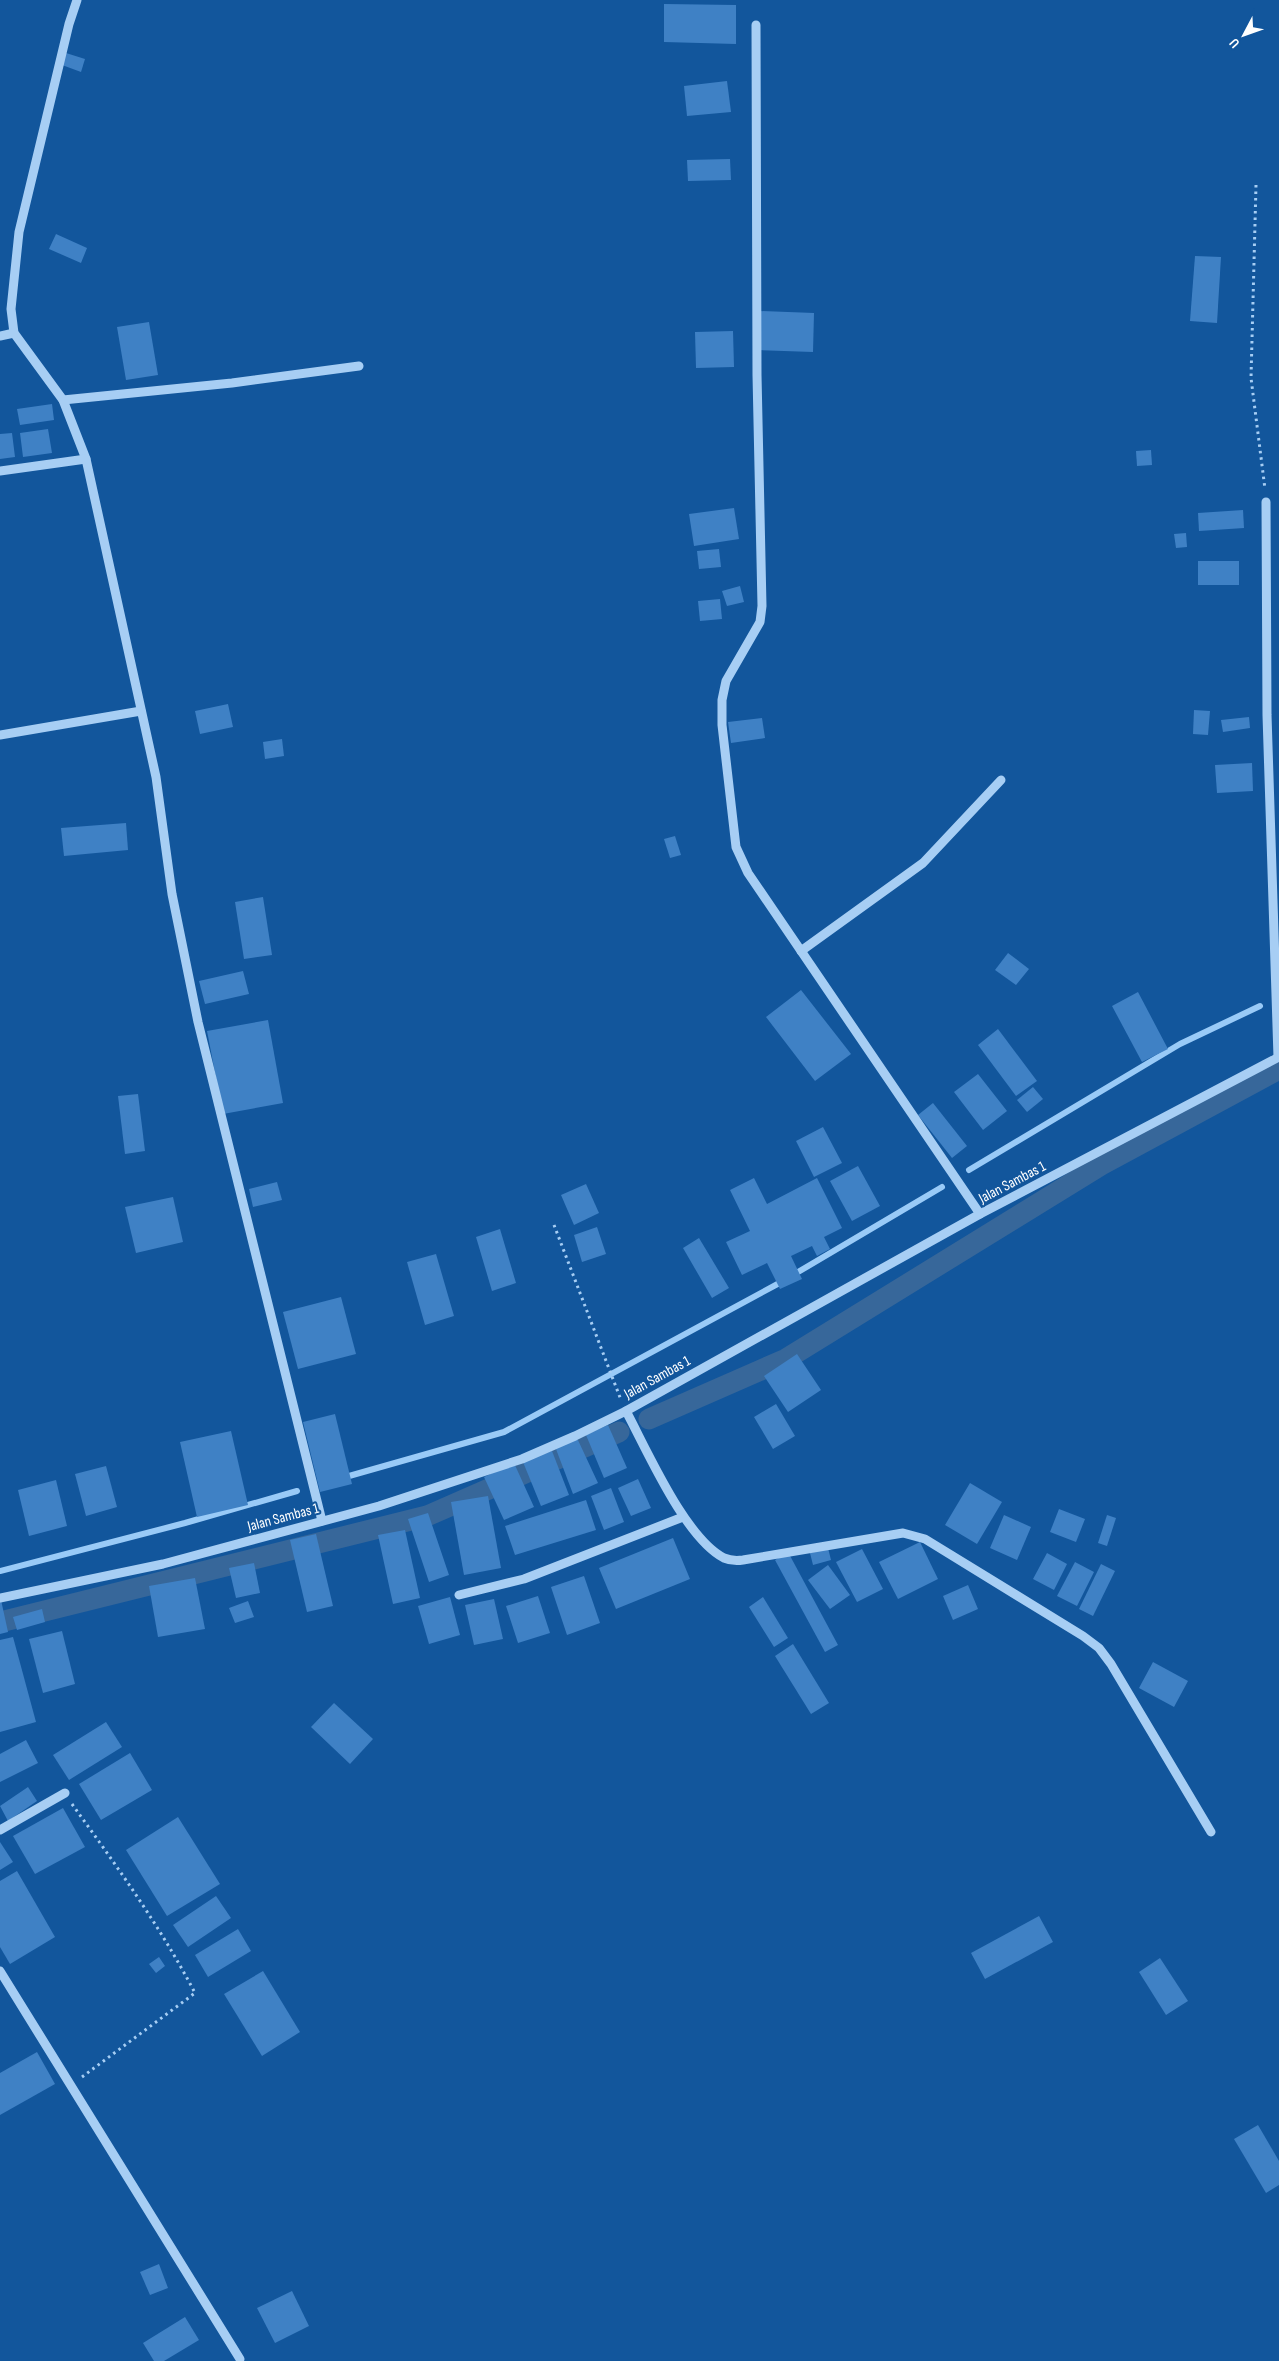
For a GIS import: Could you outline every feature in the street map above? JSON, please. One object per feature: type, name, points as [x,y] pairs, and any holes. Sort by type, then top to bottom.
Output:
[{"type":"street","points":[[77,0],[69,24],[19,232],[10,308],[14,333],[63,400],[86,458],[156,777],[176,921],[198,1022],[322,1521]]},
{"type":"street","points":[[756,25],[757,375],[762,606],[760,622],[754,636],[724,688],[722,725],[736,847],[748,873],[980,1214]]},
{"type":"street","points":[[0,336],[14,333]]},
{"type":"street","points":[[63,400],[232,384],[359,366]]},
{"type":"street","points":[[0,471],[86,458]]},
{"type":"street","points":[[1266,502],[1267,714],[1279,1057]]},
{"type":"street","points":[[0,735],[142,711]]},
{"type":"street","points":[[800,950],[924,864],[1001,780]]},
{"type":"street","name":"Jalan Sambas 1","points":[[0,1598],[163,1564],[379,1506],[522,1459],[626,1411],[980,1214],[1279,1057]]},
{"type":"street","points":[[626,1411],[683,1516],[712,1550],[732,1561],[902,1534],[925,1539],[1099,1648],[1210,1832]]},
{"type":"street","points":[[459,1596],[524,1579],[683,1516]]},
{"type":"street","points":[[0,1830],[65,1793]]},
{"type":"street","points":[[0,1970],[240,2359]]},
{"type":"path","points":[[1256,185],[1251,378],[1266,502]]},
{"type":"path","points":[[554,1225],[626,1411]]},
{"type":"path","points":[[65,1793],[116,1865],[176,1958],[195,1993],[71,2084]]},
{"type":"building","points":[[664,4],[736,5],[736,44],[664,42]]},
{"type":"building","points":[[66,53],[85,59],[81,72],[62,65]]},
{"type":"building","points":[[727,81],[731,112],[687,116],[684,86]]},
{"type":"building","points":[[730,159],[731,180],[688,181],[687,160]]},
{"type":"building","points":[[56,234],[87,248],[81,263],[49,249]]},
{"type":"building","points":[[1195,256],[1221,257],[1217,323],[1190,321]]},
{"type":"building","points":[[759,311],[814,313],[813,352],[758,350]]},
{"type":"building","points":[[149,322],[158,375],[126,380],[117,327]]},
{"type":"building","points":[[733,331],[734,367],[696,368],[695,332]]},
{"type":"building","points":[[52,404],[54,420],[20,425],[17,409]]},
{"type":"building","points":[[48,429],[52,453],[23,457],[20,433]]},
{"type":"building","points":[[12,433],[15,457],[0,459],[0,434]]},
{"type":"building","points":[[1151,450],[1152,465],[1137,466],[1136,451]]},
{"type":"building","points":[[734,508],[739,539],[694,546],[689,514]]},
{"type":"building","points":[[1243,510],[1244,528],[1199,531],[1198,513]]},
{"type":"building","points":[[1186,533],[1187,547],[1176,548],[1174,534]]},
{"type":"building","points":[[719,549],[721,567],[699,569],[697,551]]},
{"type":"building","points":[[1198,561],[1239,561],[1239,585],[1198,585]]},
{"type":"building","points":[[740,586],[744,602],[727,606],[722,591]]},
{"type":"building","points":[[720,599],[722,619],[700,621],[698,601]]},
{"type":"building","points":[[228,704],[233,727],[200,734],[195,711]]},
{"type":"building","points":[[1194,710],[1210,711],[1208,735],[1193,734]]},
{"type":"building","points":[[1249,717],[1250,728],[1223,732],[1221,720]]},
{"type":"building","points":[[762,718],[765,738],[731,743],[728,722]]},
{"type":"building","points":[[282,739],[284,756],[265,759],[263,742]]},
{"type":"building","points":[[1252,763],[1253,791],[1217,793],[1215,765]]},
{"type":"building","points":[[126,823],[128,850],[64,856],[61,828]]},
{"type":"building","points":[[675,836],[681,855],[670,858],[664,839]]},
{"type":"building","points":[[263,897],[272,955],[244,959],[235,902]]},
{"type":"building","points":[[1008,953],[1029,969],[1016,985],[995,970]]},
{"type":"building","points":[[243,971],[249,994],[205,1004],[199,981]]},
{"type":"building","points":[[801,990],[851,1054],[815,1081],[766,1017]]},
{"type":"building","points":[[1138,992],[1168,1049],[1142,1062],[1112,1006]]},
{"type":"building","points":[[268,1020],[283,1103],[223,1114],[207,1031]]},
{"type":"building","points":[[998,1029],[1037,1081],[1016,1096],[978,1045]]},
{"type":"building","points":[[978,1074],[1007,1111],[983,1130],[954,1092]]},
{"type":"building","points":[[1033,1087],[1043,1099],[1027,1112],[1017,1100]]},
{"type":"building","points":[[138,1094],[145,1151],[125,1154],[118,1096]]},
{"type":"building","points":[[933,1103],[967,1146],[952,1158],[918,1115]]},
{"type":"building","points":[[823,1127],[842,1163],[814,1177],[796,1141]]},
{"type":"building","points":[[858,1166],[880,1206],[852,1221],[830,1181]]},
{"type":"building","points":[[754,1178],[767,1204],[817,1178],[842,1228],[824,1237],[830,1249],[817,1256],[812,1246],[791,1256],[802,1279],[780,1289],[767,1263],[742,1275],[726,1242],[750,1231],[730,1190]]},
{"type":"building","points":[[277,1182],[282,1200],[253,1207],[249,1189]]},
{"type":"building","points":[[586,1184],[599,1213],[574,1225],[561,1195]]},
{"type":"building","points":[[173,1197],[183,1242],[136,1253],[125,1207]]},
{"type":"building","points":[[597,1227],[606,1254],[582,1262],[574,1235]]},
{"type":"building","points":[[500,1229],[516,1283],[492,1291],[476,1237]]},
{"type":"building","points":[[699,1238],[729,1288],[712,1298],[683,1248]]},
{"type":"building","points":[[436,1254],[454,1316],[425,1325],[407,1262]]},
{"type":"building","points":[[341,1297],[356,1354],[298,1369],[283,1312]]},
{"type":"building","points":[[797,1354],[821,1390],[788,1412],[764,1376]]},
{"type":"building","points":[[776,1404],[795,1436],[773,1449],[754,1417]]},
{"type":"building","points":[[335,1414],[352,1484],[320,1492],[303,1422]]},
{"type":"building","points":[[608,1425],[627,1468],[604,1478],[586,1435]]},
{"type":"building","points":[[231,1431],[248,1505],[197,1517],[180,1442]]},
{"type":"building","points":[[577,1438],[598,1483],[573,1494],[556,1449]]},
{"type":"building","points":[[552,1451],[569,1495],[541,1506],[523,1462]]},
{"type":"building","points":[[514,1463],[534,1507],[504,1520],[484,1477]]},
{"type":"building","points":[[106,1466],[117,1507],[86,1516],[75,1474]]},
{"type":"building","points":[[638,1479],[651,1508],[631,1516],[618,1488]]},
{"type":"building","points":[[56,1480],[67,1526],[29,1536],[18,1490]]},
{"type":"building","points":[[970,1483],[1002,1502],[977,1544],[945,1525]]},
{"type":"building","points":[[611,1488],[624,1522],[604,1530],[591,1496]]},
{"type":"building","points":[[488,1496],[501,1568],[464,1575],[451,1502]]},
{"type":"building","points":[[586,1500],[596,1530],[515,1555],[505,1526]]},
{"type":"building","points":[[1059,1509],[1085,1519],[1076,1542],[1050,1532]]},
{"type":"building","points":[[428,1513],[449,1575],[429,1582],[408,1519]]},
{"type":"building","points":[[1004,1515],[1031,1527],[1017,1560],[990,1548]]},
{"type":"building","points":[[1107,1515],[1116,1518],[1107,1546],[1098,1543]]},
{"type":"building","points":[[405,1530],[420,1598],[393,1604],[378,1535]]},
{"type":"building","points":[[316,1534],[333,1606],[307,1612],[290,1540]]},
{"type":"building","points":[[673,1538],[690,1579],[616,1609],[599,1568]]},
{"type":"building","points":[[920,1542],[938,1579],[898,1599],[879,1562]]},
{"type":"building","points":[[828,1548],[831,1560],[813,1565],[810,1553]]},
{"type":"building","points":[[862,1549],[883,1589],[857,1602],[836,1562]]},
{"type":"building","points":[[788,1552],[838,1645],[825,1652],[775,1560]]},
{"type":"building","points":[[1047,1553],[1067,1564],[1054,1590],[1033,1579]]},
{"type":"building","points":[[1075,1562],[1094,1572],[1077,1606],[1057,1596]]},
{"type":"building","points":[[254,1563],[260,1593],[236,1598],[229,1568]]},
{"type":"building","points":[[1101,1564],[1115,1571],[1093,1616],[1079,1609]]},
{"type":"building","points":[[828,1565],[850,1595],[830,1609],[808,1580]]},
{"type":"building","points":[[584,1576],[600,1623],[567,1635],[551,1587]]},
{"type":"building","points":[[195,1578],[205,1629],[158,1637],[149,1586]]},
{"type":"building","points":[[968,1585],[978,1609],[953,1620],[943,1596]]},
{"type":"building","points":[[538,1596],[550,1633],[518,1643],[506,1606]]},
{"type":"building","points":[[450,1597],[460,1635],[429,1644],[418,1606]]},
{"type":"building","points":[[763,1597],[788,1638],[774,1647],[749,1607]]},
{"type":"building","points":[[494,1599],[503,1639],[474,1645],[465,1605]]},
{"type":"building","points":[[0,1601],[8,1632],[0,1634]]},
{"type":"building","points":[[248,1601],[254,1617],[235,1623],[229,1608]]},
{"type":"building","points":[[42,1609],[45,1622],[17,1630],[13,1617]]},
{"type":"building","points":[[62,1631],[75,1684],[43,1693],[29,1639]]},
{"type":"building","points":[[13,1637],[36,1722],[0,1732],[0,1640]]},
{"type":"building","points":[[793,1644],[829,1703],[811,1714],[775,1656]]},
{"type":"building","points":[[1153,1662],[1188,1681],[1174,1707],[1139,1688]]},
{"type":"building","points":[[334,1703],[373,1739],[350,1764],[311,1727]]},
{"type":"building","points":[[106,1722],[122,1747],[69,1780],[53,1755]]},
{"type":"building","points":[[26,1740],[38,1763],[0,1782],[0,1754]]},
{"type":"building","points":[[130,1753],[152,1790],[101,1820],[79,1784]]},
{"type":"building","points":[[28,1787],[37,1801],[8,1821],[0,1806]]},
{"type":"building","points":[[63,1808],[85,1847],[35,1874],[13,1836]]},
{"type":"building","points":[[178,1817],[220,1884],[167,1916],[126,1850]]},
{"type":"building","points":[[0,1842],[13,1862],[0,1870]]},
{"type":"building","points":[[17,1871],[55,1937],[10,1964],[0,1947],[0,1881]]},
{"type":"building","points":[[216,1896],[231,1918],[188,1947],[173,1925]]},
{"type":"building","points":[[1039,1916],[1053,1942],[985,1979],[971,1953]]},
{"type":"building","points":[[238,1929],[251,1951],[208,1977],[195,1955]]},
{"type":"building","points":[[159,1957],[165,1966],[156,1973],[149,1964]]},
{"type":"building","points":[[1160,1958],[1188,2001],[1166,2015],[1139,1972]]},
{"type":"building","points":[[263,1971],[300,2032],[262,2056],[224,1994]]},
{"type":"building","points":[[37,2052],[55,2084],[0,2115],[0,2073]]},
{"type":"building","points":[[1258,2125],[1279,2161],[1279,2185],[1266,2193],[1234,2139]]},
{"type":"building","points":[[159,2264],[168,2288],[150,2295],[140,2272]]},
{"type":"building","points":[[292,2291],[309,2326],[275,2343],[257,2308]]},
{"type":"building","points":[[185,2317],[199,2340],[164,2361],[154,2361],[143,2343]]},
{"type":"waterway","points":[[969,1170],[1180,1044],[1260,1006]]},
{"type":"waterway","points":[[649,1419],[786,1359],[1101,1165],[1279,1069]]},
{"type":"waterway","points":[[793,1275],[942,1187]]},
{"type":"waterway","points":[[342,1478],[504,1432],[785,1280]]},
{"type":"waterway","points":[[0,1622],[427,1516],[619,1432]]},
{"type":"waterway","points":[[0,1571],[185,1523],[297,1491]]}]
